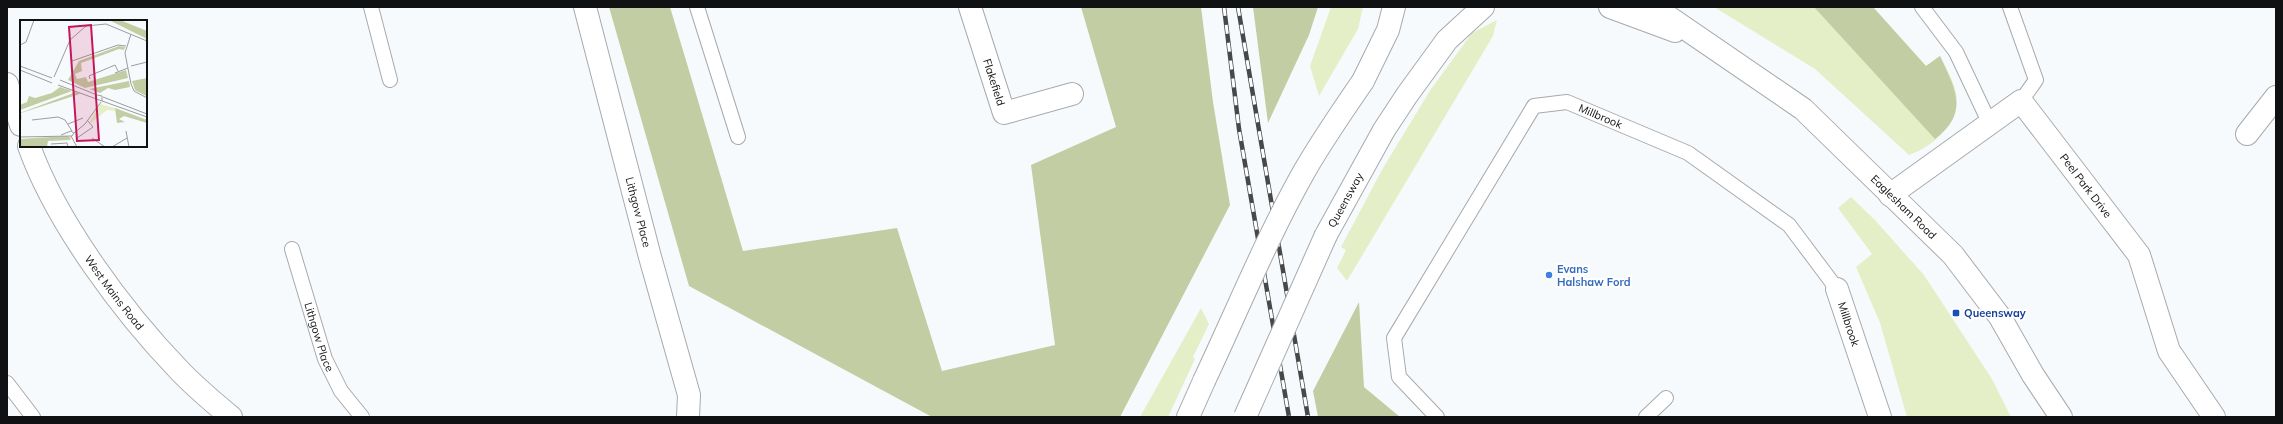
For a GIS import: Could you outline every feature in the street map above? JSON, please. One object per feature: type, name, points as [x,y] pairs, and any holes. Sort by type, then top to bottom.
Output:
[{"type":"main road","name":"Lithgow Place","points":[[585,7],[650,257],[689,395],[688,417]]},
{"type":"main road","name":"Flakefield","points":[[970,7],[1004,113],[1072,94]]},
{"type":"main road","points":[[1188,417],[1289,201],[1334,123],[1363,80],[1388,30],[1394,7]]},
{"type":"main road","name":"Queensway","points":[[1245,417],[1326,235],[1384,130],[1447,40],[1483,7]]},
{"type":"main road","name":"Eaglesham Road","points":[[1610,7],[1708,44]]},
{"type":"main road","name":"Eaglesham Road","points":[[1654,7],[1803,109],[1953,256],[2000,317],[2058,415]]},
{"type":"main road","points":[[9,96],[20,123]]},
{"type":"main road","points":[[2247,134],[2276,97]]},
{"type":"main road","points":[[1890,195],[2021,101]]},
{"type":"main road","name":"Peel Park Drive","points":[[2021,101],[2139,255],[2169,351],[2214,417]]},
{"type":"main road","name":"West Mains Road","points":[[28,147],[61,215],[119,300],[179,370],[231,417]]},
{"type":"main road","name":"Millbrook","points":[[1837,289],[1880,417]]},
{"type":"lane","points":[[371,7],[390,80]]},
{"type":"lane","points":[[697,7],[738,137]]},
{"type":"lane","points":[[1922,7],[1956,52],[1990,124]]},
{"type":"lane","points":[[2010,7],[2036,80],[2021,101]]},
{"type":"lane","name":"Millbrook","points":[[1437,417],[1399,377],[1394,338],[1534,106],[1567,102],[1688,153],[1789,225],[1837,289]]},
{"type":"lane","name":"Lithgow Place","points":[[292,249],[325,359],[341,391],[362,417]]},
{"type":"lane","points":[[7,383],[33,417]]},
{"type":"lane","points":[[1646,417],[1666,398]]},
{"type":"green space","points":[[609,7],[670,7],[743,251],[897,228],[942,371],[1055,345],[1031,165],[1116,127],[1081,7],[1201,7],[1213,102],[1230,205],[1120,417],[932,417],[689,286]]},
{"type":"green space","points":[[1253,7],[1318,7],[1309,35],[1268,123]]},
{"type":"green space","points":[[1331,7],[1363,7],[1358,29],[1319,96],[1310,66]]},
{"type":"green space","points":[[1714,7],[1873,7],[1926,66],[1940,56],[1950,76],[1957,100],[1951,121],[1937,138],[1919,151],[1909,155],[1815,69]]},
{"type":"green space","points":[[1814,7],[1873,7],[1926,66],[1940,56],[1954,89],[1956,100],[1956,110],[1953,120],[1946,129],[1935,139]]},
{"type":"green space","points":[[1497,20],[1493,36],[1347,281],[1337,268],[1346,250],[1341,247],[1383,168],[1431,89],[1472,33]]},
{"type":"green space","points":[[1851,197],[1875,220],[1924,275],[1992,379],[2011,417],[1907,417],[1880,323],[1856,267],[1872,254],[1838,208]]},
{"type":"green space","points":[[1359,302],[1364,387],[1400,417],[1318,417],[1313,391]]},
{"type":"green space","points":[[1201,308],[1209,324],[1193,357],[1195,359],[1168,417],[1140,417]]},
{"type":"railway","points":[[1224,7],[1239,129],[1289,417]]},
{"type":"railway","points":[[1238,7],[1308,417]]},
{"type":"place","name":"Evans Halshaw Ford","points":[[1549,275]]},
{"type":"place","name":"Queensway","points":[[1956,313]]}]
